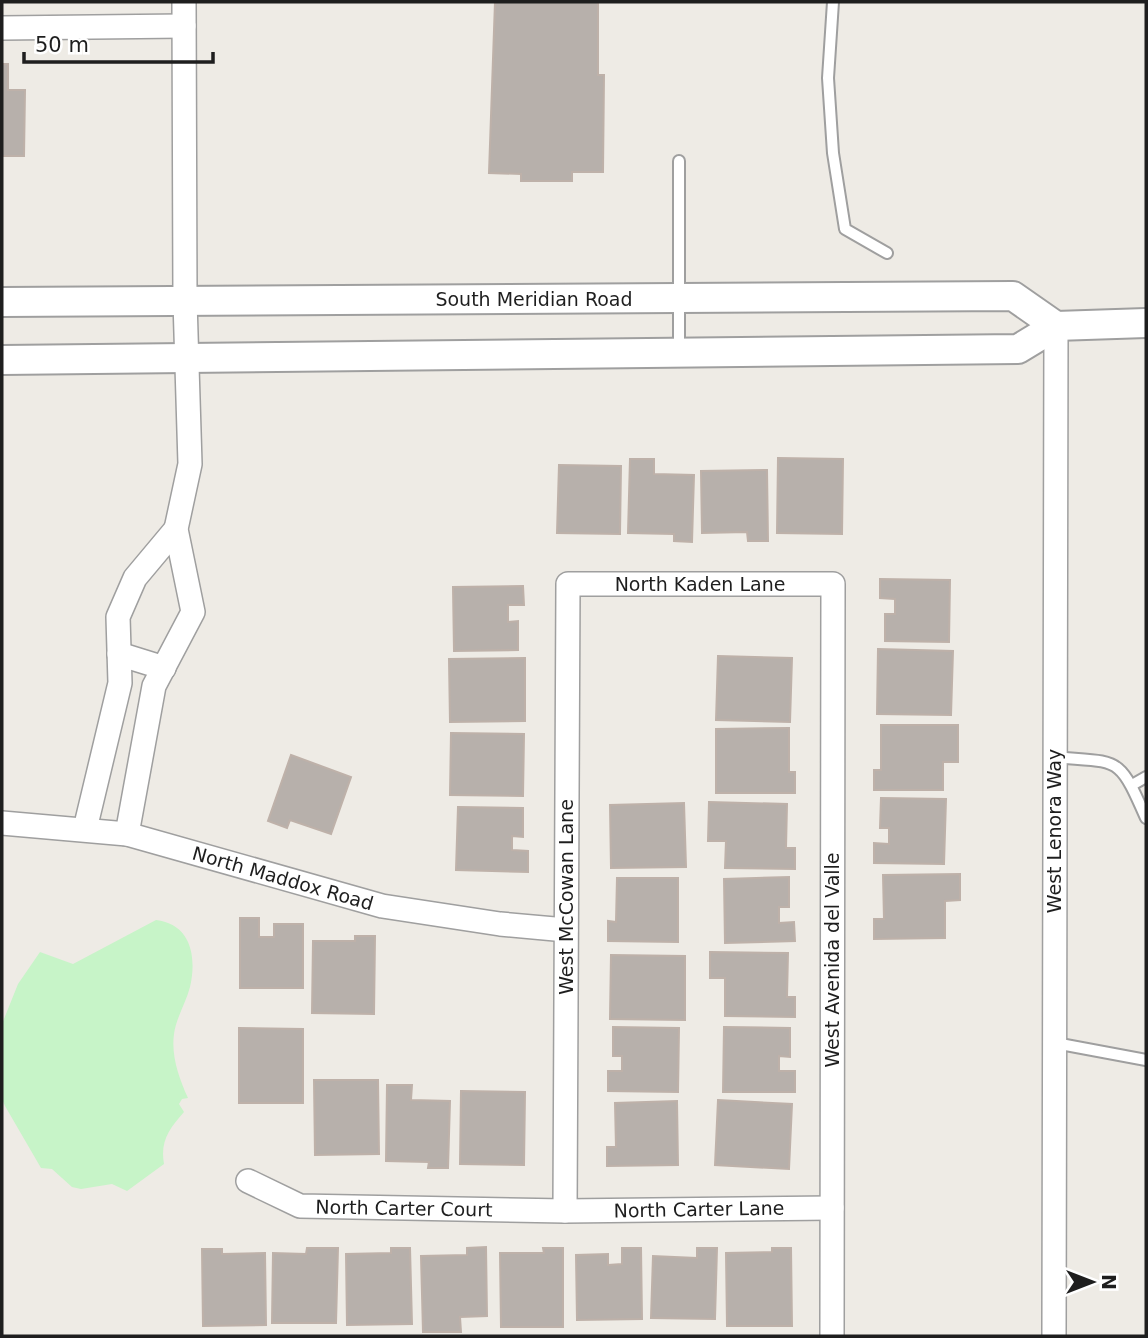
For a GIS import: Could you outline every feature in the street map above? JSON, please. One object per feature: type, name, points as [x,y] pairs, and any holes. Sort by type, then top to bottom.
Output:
[{"type":"street","points":[[127,834],[154,686],[193,612],[176,529],[190,464],[184,301],[184,2]]},
{"type":"street","points":[[2,28],[184,26]]},
{"type":"street","name":"South Meridian Road","points":[[2,302],[1013,296],[1056,326]]},
{"type":"street","points":[[2,360],[1017,349],[1056,326],[1146,323]]},
{"type":"street","name":"West Lenora Way","points":[[1054,1336],[1053,757],[1056,326]]},
{"type":"street","points":[[85,829],[120,683],[118,617],[135,578],[176,529]]},
{"type":"street","name":"North Kaden Lane","points":[[568,584],[833,584]]},
{"type":"street","name":"West McCowan Lane","points":[[565,1211],[568,584]]},
{"type":"street","name":"West Avenida del Valle","points":[[832,1336],[833,584]]},
{"type":"street","points":[[119,654],[164,668]]},
{"type":"street","name":"North Maddox Road","points":[[2,823],[127,834],[382,906],[500,924],[566,930]]},
{"type":"street","name":"North Carter Court","points":[[248,1181],[300,1206],[565,1211]]},
{"type":"street","name":"North Carter Lane","points":[[565,1211],[832,1208]]},
{"type":"lane","points":[[833,2],[828,78],[833,153],[845,229],[887,254]]},
{"type":"lane","points":[[679,161],[680,353]]},
{"type":"lane","points":[[1053,757],[1112,762],[1128,775],[1146,818]]},
{"type":"lane","points":[[1132,785],[1146,778]]},
{"type":"lane","points":[[1055,1044],[1146,1059]]},
{"type":"green space","points":[[156,920],[177,928],[184,935],[192,954],[190,987],[173,1042],[176,1067],[188,1098],[182,1099],[179,1104],[184,1112],[167,1136],[163,1149],[164,1164],[127,1191],[112,1184],[81,1189],[72,1187],[52,1169],[41,1168],[5,1106],[2,1099],[2,1024],[18,984],[40,952],[73,964]]},
{"type":"building","points":[[495,2],[598,2],[598,75],[604,75],[603,172],[572,172],[572,181],[521,181],[521,174],[489,173]]},
{"type":"building","points":[[2,64],[8,64],[8,90],[25,90],[24,156],[2,156]]},
{"type":"building","points":[[778,458],[843,459],[842,534],[777,533]]},
{"type":"building","points":[[630,459],[654,459],[654,474],[694,475],[692,542],[674,541],[674,534],[628,533]]},
{"type":"building","points":[[559,465],[621,466],[620,534],[557,533]]},
{"type":"building","points":[[767,470],[768,541],[748,541],[747,532],[702,533],[701,471]]},
{"type":"building","points":[[880,579],[950,580],[949,642],[885,641],[885,614],[895,614],[895,599],[880,598]]},
{"type":"building","points":[[523,586],[524,605],[508,605],[508,622],[518,621],[518,650],[454,651],[453,587]]},
{"type":"building","points":[[878,649],[953,651],[951,715],[877,714]]},
{"type":"building","points":[[718,656],[792,658],[790,722],[716,720]]},
{"type":"building","points":[[525,658],[525,721],[450,722],[449,659]]},
{"type":"building","points":[[881,725],[958,725],[958,762],[943,762],[943,790],[874,790],[874,770],[881,770]]},
{"type":"building","points":[[789,728],[789,772],[795,772],[795,793],[716,793],[716,729]]},
{"type":"building","points":[[451,733],[524,734],[523,796],[450,795]]},
{"type":"building","points":[[291,755],[351,777],[331,834],[290,820],[287,828],[268,821]]},
{"type":"building","points":[[881,798],[946,799],[944,864],[874,863],[874,843],[889,844],[889,828],[880,828]]},
{"type":"building","points":[[709,802],[787,804],[786,848],[795,848],[795,869],[725,868],[726,841],[708,841]]},
{"type":"building","points":[[684,803],[686,867],[611,868],[610,805]]},
{"type":"building","points":[[458,807],[523,808],[523,837],[512,836],[512,850],[528,851],[528,872],[456,870]]},
{"type":"building","points":[[960,874],[960,900],[945,901],[945,938],[874,939],[874,919],[884,919],[883,875]]},
{"type":"building","points":[[789,877],[789,907],[779,907],[779,923],[794,922],[795,941],[725,943],[724,879]]},
{"type":"building","points":[[617,878],[678,878],[678,942],[608,941],[608,921],[616,922]]},
{"type":"building","points":[[240,918],[259,918],[259,937],[274,937],[274,924],[303,924],[303,988],[240,988]]},
{"type":"building","points":[[355,936],[375,936],[374,1014],[312,1013],[313,941],[355,941]]},
{"type":"building","points":[[710,952],[788,953],[787,997],[795,997],[795,1017],[725,1016],[725,978],[710,978]]},
{"type":"building","points":[[611,955],[685,956],[685,1020],[610,1019]]},
{"type":"building","points":[[613,1027],[679,1028],[678,1092],[608,1091],[608,1071],[622,1071],[622,1056],[613,1056]]},
{"type":"building","points":[[724,1027],[790,1028],[790,1057],[779,1056],[779,1071],[795,1071],[795,1092],[723,1092]]},
{"type":"building","points":[[239,1028],[303,1029],[303,1103],[239,1103]]},
{"type":"building","points":[[314,1080],[378,1080],[379,1154],[315,1155]]},
{"type":"building","points":[[387,1085],[412,1085],[411,1100],[450,1101],[448,1168],[428,1168],[429,1162],[386,1161]]},
{"type":"building","points":[[461,1091],[525,1092],[524,1165],[460,1164]]},
{"type":"building","points":[[718,1100],[792,1104],[789,1169],[715,1165]]},
{"type":"building","points":[[677,1101],[678,1165],[607,1166],[607,1147],[616,1147],[615,1103]]},
{"type":"building","points":[[486,1247],[487,1316],[460,1317],[461,1332],[423,1332],[421,1256],[467,1255],[467,1248]]},
{"type":"building","points":[[307,1248],[338,1248],[336,1323],[272,1323],[273,1253],[306,1254]]},
{"type":"building","points":[[391,1248],[410,1248],[412,1324],[347,1325],[346,1254],[391,1253]]},
{"type":"building","points":[[543,1248],[563,1248],[563,1327],[501,1327],[500,1253],[544,1253]]},
{"type":"building","points":[[622,1248],[641,1248],[642,1319],[577,1320],[576,1255],[608,1254],[608,1265],[622,1264]]},
{"type":"building","points":[[697,1248],[717,1248],[715,1319],[651,1318],[653,1256],[697,1258]]},
{"type":"building","points":[[772,1248],[791,1248],[792,1326],[727,1326],[726,1253],[772,1252]]},
{"type":"building","points":[[202,1249],[222,1249],[222,1254],[265,1253],[266,1325],[203,1326]]}]
